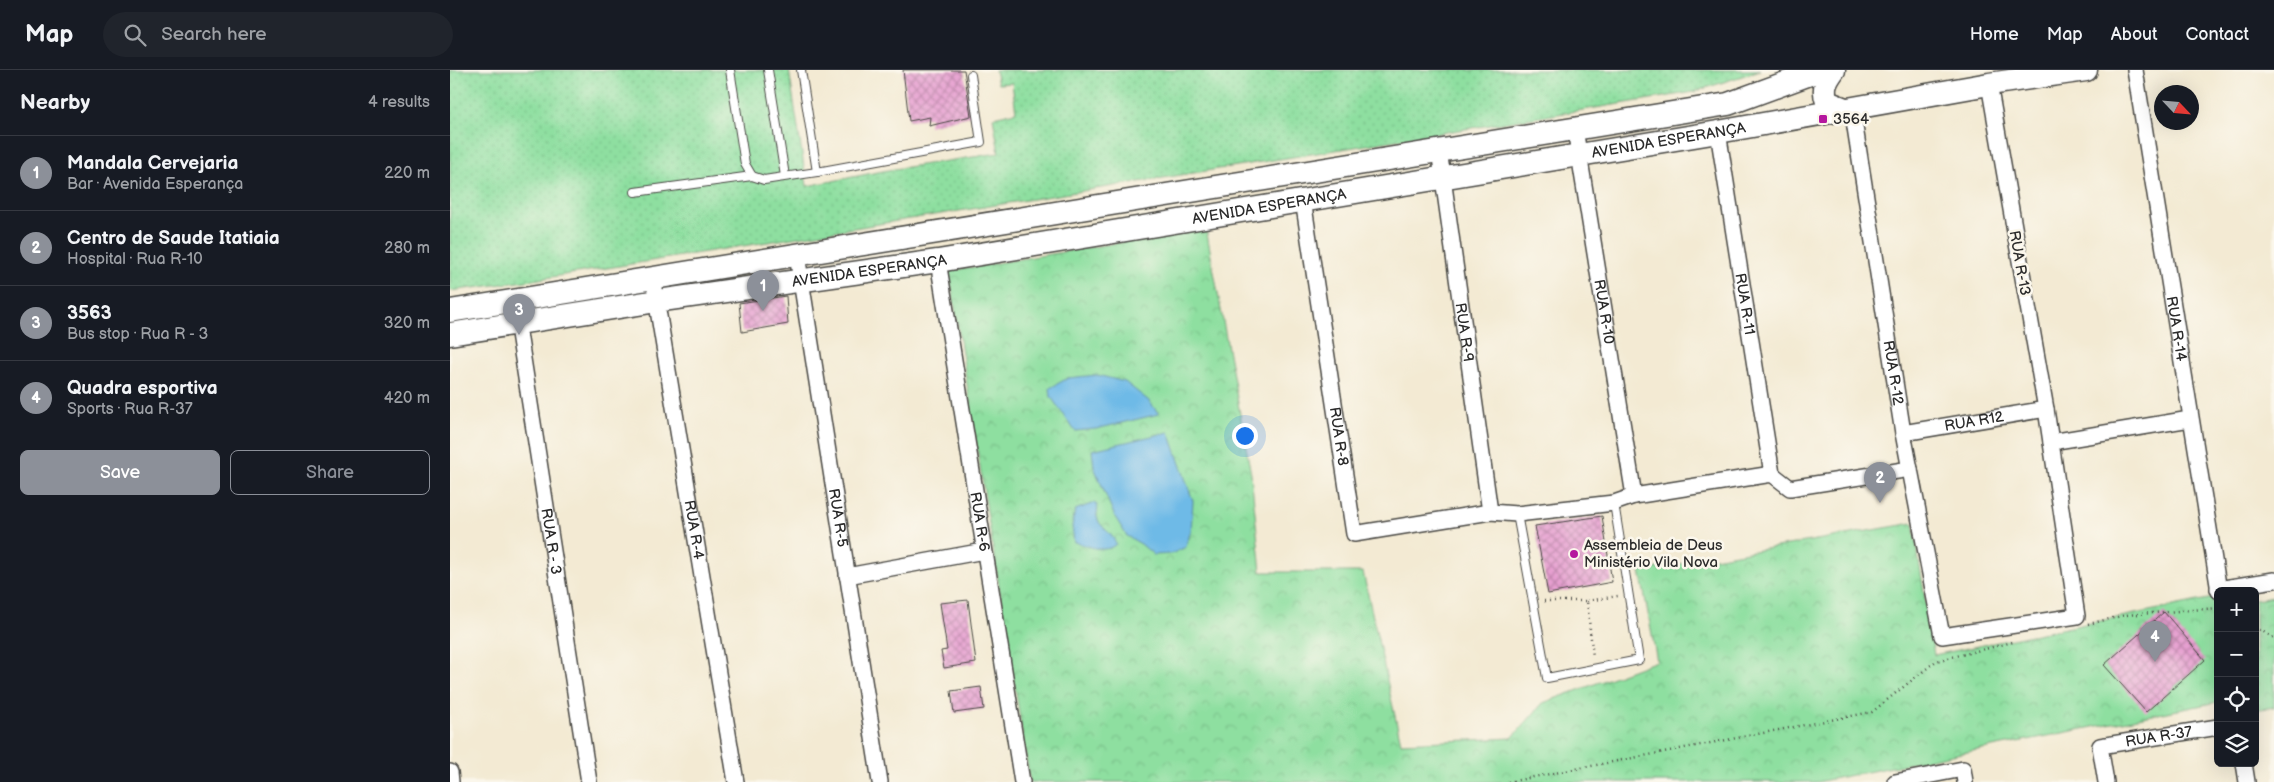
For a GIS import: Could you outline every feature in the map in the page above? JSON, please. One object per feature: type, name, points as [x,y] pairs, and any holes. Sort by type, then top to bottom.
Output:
[{"type":"main road","name":"AVENIDA ESPERANÇA","points":[[450,311],[1728,104],[1821,70]]},
{"type":"main road","points":[[1834,70],[1826,81],[1823,92],[1827,102],[1848,108]]},
{"type":"main road","points":[[1989,84],[2022,70]]},
{"type":"main road","name":"AVENIDA ESPERANÇA","points":[[450,334],[657,301],[938,261],[1578,156],[1989,84],[2086,70]]},
{"type":"street","name":"RUA R-14","points":[[2135,70],[2218,587]]},
{"type":"street","name":"RUA R-13","points":[[1942,636],[2077,616],[2046,409],[1989,84]]},
{"type":"street","name":"RUA R-12","points":[[1848,108],[1903,434],[1942,636]]},
{"type":"street","name":"RUA R-10","points":[[1574,129],[1634,496]]},
{"type":"street","name":"RUA R-11","points":[[1718,132],[1772,474]]},
{"type":"street","name":"RUA R-9","points":[[1439,150],[1490,512]]},
{"type":"street","name":"RUA R-8","points":[[1302,200],[1354,534],[1490,512]]},
{"type":"street","name":"RUA R-5","points":[[797,254],[880,782]]},
{"type":"street","name":"RUA R-6","points":[[938,261],[1022,782]]},
{"type":"street","name":"RUA R-4","points":[[652,278],[736,782]]},
{"type":"street","name":"RUA R - 3","points":[[515,300],[517,323],[589,782]]},
{"type":"street","name":"RUA R12","points":[[1903,434],[2046,409]]},
{"type":"street","points":[[2051,442],[2190,419]]},
{"type":"street","points":[[1490,512],[1517,514],[1614,502],[1634,496],[1772,474],[1790,488],[1910,468]]},
{"type":"street","points":[[847,576],[984,551]]},
{"type":"street","name":"RUA R-14","points":[[2236,587],[2274,580]]},
{"type":"street","name":"RUA R-37","points":[[2106,782],[2100,746],[2214,727]]},
{"type":"street","points":[[2245,767],[2247,782]]},
{"type":"street","points":[[1895,782],[1963,769],[1965,782]]},
{"type":"street","points":[[450,772],[452,782]]},
{"type":"lane","points":[[730,70],[745,164],[752,176],[756,179],[764,180],[981,142],[970,75]]},
{"type":"lane","points":[[768,70],[785,176]]},
{"type":"lane","points":[[801,70],[817,172]]},
{"type":"lane","points":[[635,192],[752,176]]},
{"type":"lane","points":[[1517,514],[1547,678],[1639,660],[1614,502]]},
{"type":"path","points":[[1533,601],[1587,601],[1628,594]]},
{"type":"path","points":[[1587,601],[1594,669]]},
{"type":"path","points":[[2088,624],[2126,615],[2214,608]]},
{"type":"path","points":[[2259,630],[2274,638]]},
{"type":"path","points":[[1508,782],[1872,712],[1936,661],[2022,640]]},
{"type":"green space","points":[[450,70],[789,70],[807,186],[888,170],[999,153],[993,117],[1016,112],[1012,83],[998,84],[995,70],[1760,70],[1694,92],[533,280],[450,291]]},
{"type":"green space","points":[[1206,228],[1251,474],[1261,572],[1363,572],[1401,743],[1512,738],[1543,703],[1657,661],[1640,571],[1913,523],[1934,655],[2213,598],[2214,703],[1817,782],[1030,782],[949,271]]},
{"type":"green space","points":[[2274,597],[2274,707],[2259,709],[2259,632],[2259,599]]},
{"type":"water","points":[[1097,375],[1125,382],[1149,401],[1159,414],[1096,429],[1075,431],[1051,397],[1050,388],[1068,378]]},
{"type":"water","points":[[1169,432],[1193,501],[1191,530],[1186,547],[1171,554],[1154,555],[1141,544],[1127,536],[1115,517],[1094,467],[1092,450]]},
{"type":"water","points":[[1094,503],[1098,507],[1097,516],[1099,521],[1112,536],[1116,544],[1106,549],[1074,542],[1072,526],[1075,510]]},
{"type":"building","points":[[903,70],[964,70],[971,116],[929,126],[930,117],[909,121]]},
{"type":"building","points":[[786,296],[788,324],[742,332],[739,303]]},
{"type":"building","name":"Assembleia de Deus Ministério Vila Nova","points":[[1602,516],[1612,582],[1548,594],[1535,526]]},
{"type":"building","points":[[968,600],[976,663],[944,668],[941,651],[947,650],[940,603]]},
{"type":"building","points":[[2164,612],[2205,660],[2146,712],[2104,665]]},
{"type":"building","points":[[981,687],[984,709],[954,713],[951,691]]},
{"type":"place","name":"3564","points":[[1823,119]]},
{"type":"place","name":"Mandala Cervejaria","points":[[763,311]]},
{"type":"place","name":"3563","points":[[519,335]]},
{"type":"place","name":"Centro de Saude Itatiaia","points":[[1880,503]]},
{"type":"place","name":"Assembleia de Deus Ministério Vila Nova","points":[[1574,554]]},
{"type":"place","name":"Quadra esportiva","points":[[2155,662]]}]
